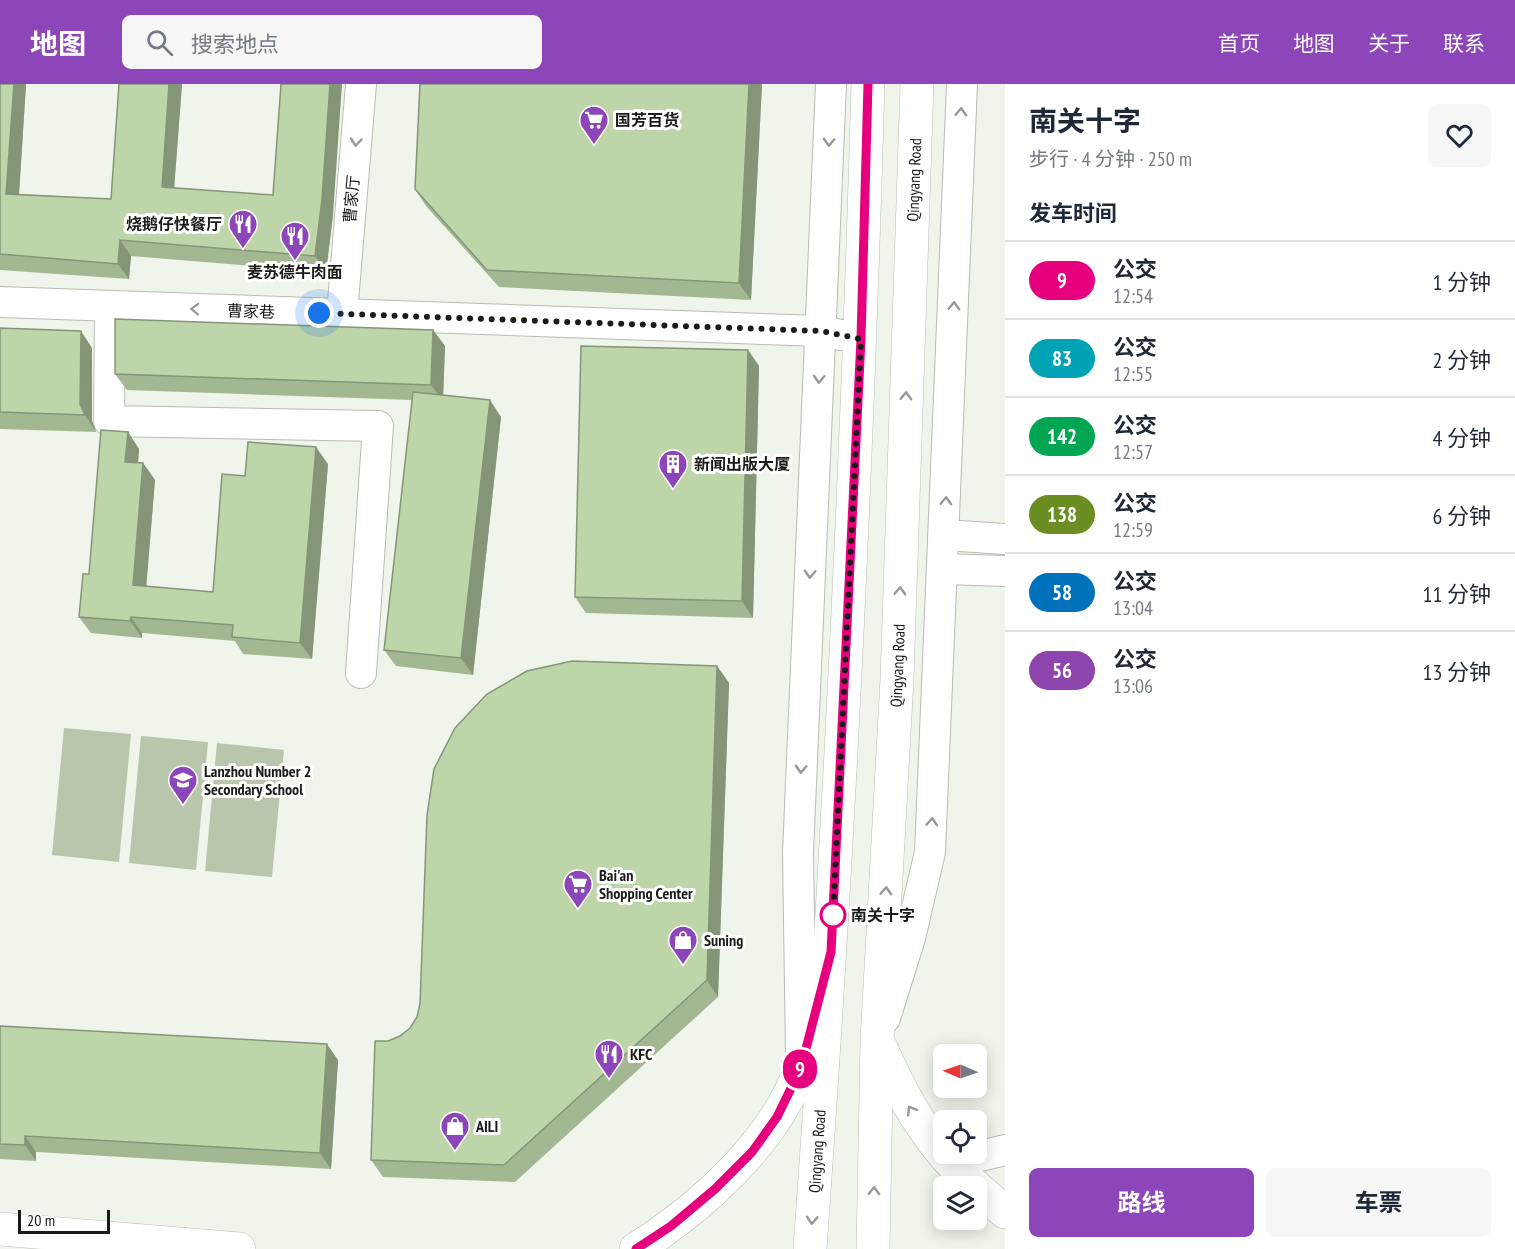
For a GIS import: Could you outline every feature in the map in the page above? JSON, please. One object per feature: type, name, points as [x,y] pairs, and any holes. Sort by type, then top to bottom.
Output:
[{"type":"main road","name":"Qingyang Road","points":[[810,1249],[831,952],[861,339],[868,84]]},
{"type":"main road","name":"Qingyang Road","points":[[873,1249],[877,1041],[897,679],[917,84]]},
{"type":"main road","points":[[636,1249],[671,1226],[715,1189],[752,1152],[777,1117],[801,1068],[831,952]]},
{"type":"main road","points":[[877,1041],[903,1097],[933,1143]]},
{"type":"main road","points":[[952,1164],[965,1176]]},
{"type":"main road","points":[[987,1196],[1005,1212]]},
{"type":"main road","points":[[0,1229],[239,1249]]},
{"type":"street","name":"曹家厅","points":[[342,314],[361,84]]},
{"type":"street","points":[[801,1068],[798,853],[831,84]]},
{"type":"street","points":[[877,1041],[910,938],[930,852],[962,84]]},
{"type":"street","name":"曹家巷","points":[[0,302],[821,331],[861,339]]},
{"type":"street","points":[[110,306],[109,421],[378,426],[361,672]]},
{"type":"street","points":[[945,535],[1005,539]]},
{"type":"street","points":[[943,569],[1005,572]]},
{"type":"street","points":[[987,1154],[1005,1149]]},
{"type":"green space","points":[[64,728],[131,734],[119,862],[52,855]]},
{"type":"green space","points":[[141,736],[208,742],[196,870],[129,863]]},
{"type":"green space","points":[[217,743],[284,750],[272,877],[205,871]]},
{"type":"building","points":[[0,84],[14,84],[6,194],[111,199],[119,84],[169,84],[162,187],[273,195],[281,84],[330,84],[322,199],[315,256],[120,240],[118,264],[0,254]]},
{"type":"building","name":"国芳百货","points":[[420,84],[749,84],[739,283],[487,270],[415,189]]},
{"type":"building","points":[[115,319],[433,330],[431,385],[115,374]]},
{"type":"building","points":[[0,328],[81,331],[80,404],[85,415],[0,412]]},
{"type":"building","name":"新闻出版大厦","points":[[581,346],[748,350],[742,601],[575,597]]},
{"type":"building","points":[[413,392],[490,400],[461,658],[384,650]]},
{"type":"building","points":[[101,430],[128,432],[125,462],[143,463],[133,585],[213,592],[222,474],[245,476],[248,442],[316,447],[300,643],[232,637],[233,625],[131,617],[130,621],[79,617],[83,574],[89,574]]},
{"type":"building","name":"Bai'an Shopping Center","points":[[572,661],[717,666],[707,980],[504,1165],[371,1160],[375,1041],[388,1041],[400,1036],[410,1028],[417,1017],[420,1004],[427,815],[434,769],[455,728],[487,694],[527,671]]},
{"type":"building","points":[[0,1026],[327,1044],[320,1153],[25,1136],[25,1145],[0,1144]]},
{"type":"bus line","name":"9","points":[[636,1249],[671,1226],[715,1189],[752,1152],[777,1117],[801,1068],[831,952],[861,339],[868,84]]},
{"type":"place","name":"国芳百货","points":[[594,146]]},
{"type":"place","name":"烧鹅仔快餐厅","points":[[243,250]]},
{"type":"place","name":"麦苏德牛肉面","points":[[295,262]]},
{"type":"place","name":"新闻出版大厦","points":[[673,490]]},
{"type":"place","name":"Lanzhou Number 2 Secondary School","points":[[183,806]]},
{"type":"place","name":"Bai'an Shopping Center","points":[[578,910]]},
{"type":"place","name":"南关十字","points":[[833,915]]},
{"type":"place","name":"Suning","points":[[683,966]]},
{"type":"place","name":"KFC","points":[[609,1080]]},
{"type":"place","name":"AILI","points":[[455,1152]]},
{"type":"route","points":[[319,313],[821,331],[861,339],[833,915]]}]
